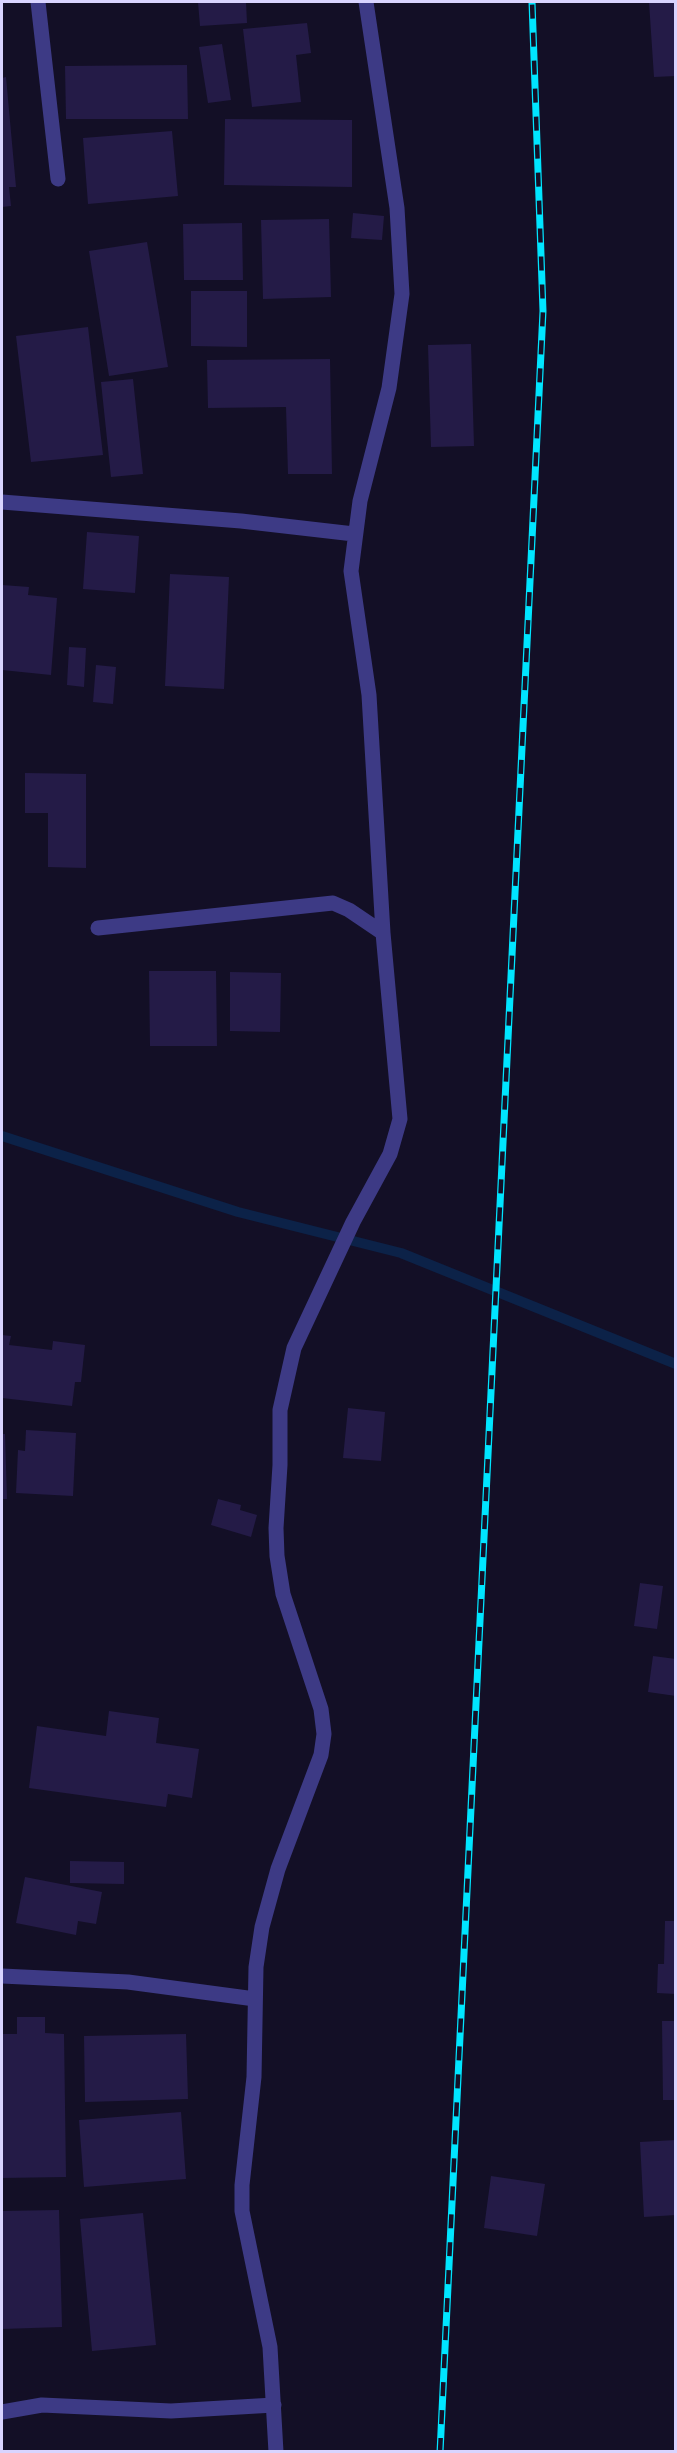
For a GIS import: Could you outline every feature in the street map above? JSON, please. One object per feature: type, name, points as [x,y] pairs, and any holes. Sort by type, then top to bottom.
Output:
[{"type":"street","points":[[38,2],[58,179]]},
{"type":"street","points":[[276,2451],[270,2347],[242,2211],[242,2185],[254,2077],[256,1967],[262,1927],[278,1869],[321,1755],[324,1734],[321,1709],[283,1594],[276,1528],[280,1465],[280,1410],[294,1348],[353,1222],[390,1154],[400,1119],[383,933],[369,695],[351,571],[354,534],[389,388],[402,294],[398,208],[366,2]]},
{"type":"street","points":[[2,502],[241,521],[354,534]]},
{"type":"street","points":[[98,928],[333,903],[349,909],[383,933]]},
{"type":"street","points":[[2,1976],[128,1982],[255,1999]]},
{"type":"street","points":[[2,2412],[42,2405],[171,2411],[274,2405]]},
{"type":"building","points":[[198,2],[246,2],[247,23],[200,26]]},
{"type":"building","points":[[649,2],[676,2],[676,76],[654,77]]},
{"type":"building","points":[[307,23],[311,53],[296,55],[301,102],[252,107],[243,29]]},
{"type":"building","points":[[222,44],[231,100],[208,103],[199,47]]},
{"type":"building","points":[[187,65],[188,119],[66,119],[65,66]]},
{"type":"building","points":[[6,77],[16,187],[9,187],[11,206],[2,207],[2,78]]},
{"type":"building","points":[[225,119],[352,120],[352,187],[224,185]]},
{"type":"building","points":[[172,131],[178,196],[88,204],[83,138]]},
{"type":"building","points":[[353,213],[384,216],[382,240],[351,238]]},
{"type":"building","points":[[329,219],[331,297],[263,299],[261,220]]},
{"type":"building","points":[[242,223],[243,280],[184,280],[183,224]]},
{"type":"building","points":[[147,242],[168,367],[109,376],[89,251]]},
{"type":"building","points":[[191,291],[247,291],[247,347],[191,346]]},
{"type":"building","points":[[88,327],[103,455],[31,462],[16,336]]},
{"type":"building","points":[[471,344],[474,446],[431,447],[428,345]]},
{"type":"building","points":[[330,359],[332,474],[288,474],[286,407],[208,408],[207,360]]},
{"type":"building","points":[[133,379],[143,474],[111,477],[101,382]]},
{"type":"building","points":[[87,532],[139,536],[135,593],[83,589]]},
{"type":"building","points":[[170,574],[229,577],[224,689],[165,686]]},
{"type":"building","points":[[2,585],[29,587],[28,595],[57,598],[51,675],[2,670]]},
{"type":"building","points":[[69,647],[86,648],[84,687],[67,685]]},
{"type":"building","points":[[96,665],[116,667],[113,704],[93,702]]},
{"type":"building","points":[[25,773],[86,774],[86,868],[48,867],[48,813],[25,813]]},
{"type":"building","points":[[149,971],[216,971],[217,1046],[150,1046]]},
{"type":"building","points":[[230,972],[281,973],[280,1032],[230,1031]]},
{"type":"building","points":[[2,1335],[11,1336],[9,1345],[52,1350],[53,1341],[85,1345],[81,1382],[75,1382],[72,1406],[2,1398]]},
{"type":"building","points":[[348,1408],[385,1412],[381,1461],[343,1458]]},
{"type":"building","points":[[26,1430],[76,1433],[73,1496],[16,1493],[18,1450],[25,1451]]},
{"type":"building","points":[[2,1434],[5,1434],[7,1499],[2,1499]]},
{"type":"building","points":[[218,1499],[241,1505],[240,1510],[257,1515],[251,1537],[211,1525]]},
{"type":"building","points":[[640,1583],[663,1586],[657,1629],[634,1626]]},
{"type":"building","points":[[653,1656],[676,1659],[676,1696],[648,1692]]},
{"type":"building","points":[[109,1711],[159,1718],[156,1743],[199,1749],[192,1798],[168,1794],[166,1807],[29,1788],[37,1726],[106,1736]]},
{"type":"building","points":[[70,1861],[124,1862],[124,1884],[70,1883]]},
{"type":"building","points":[[25,1877],[102,1892],[96,1924],[78,1921],[76,1935],[16,1923]]},
{"type":"building","points":[[665,1921],[676,1921],[676,1994],[657,1993],[658,1964],[664,1964]]},
{"type":"building","points":[[17,2017],[45,2017],[45,2033],[64,2034],[66,2177],[2,2178],[2,2034],[17,2034]]},
{"type":"building","points":[[662,2021],[676,2021],[676,2100],[663,2100]]},
{"type":"building","points":[[186,2034],[188,2099],[85,2102],[84,2036]]},
{"type":"building","points":[[181,2112],[186,2179],[84,2187],[79,2120]]},
{"type":"building","points":[[676,2140],[676,2215],[644,2217],[640,2142]]},
{"type":"building","points":[[491,2176],[545,2184],[537,2236],[484,2228]]},
{"type":"building","points":[[59,2210],[62,2327],[2,2329],[2,2211]]},
{"type":"building","points":[[143,2213],[156,2345],[92,2351],[80,2219]]},
{"type":"waterway","points":[[2,1136],[238,1212],[401,1253],[676,1364]]},
{"type":"railway","points":[[440,2452],[543,311],[532,2]]}]
